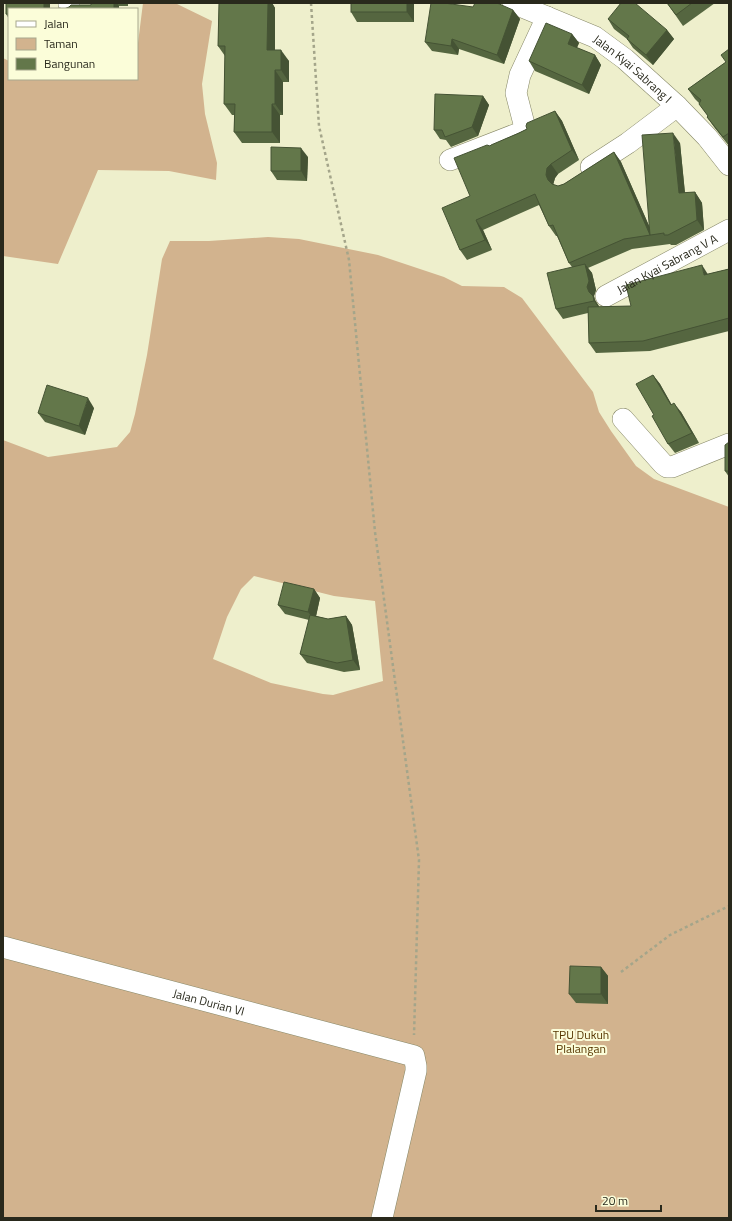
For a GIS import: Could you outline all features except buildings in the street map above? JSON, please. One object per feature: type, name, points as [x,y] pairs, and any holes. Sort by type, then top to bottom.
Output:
[{"type":"street","name":"Jalan Kyai Sabrang I","points":[[513,3],[595,37],[625,59],[677,106],[707,136],[729,166]]},
{"type":"street","points":[[450,160],[522,132],[524,124],[516,93],[520,75],[547,16]]},
{"type":"street","points":[[578,176],[628,143],[677,106]]},
{"type":"street","name":"Jalan Kyai Sabrang V A","points":[[606,296],[729,230]]},
{"type":"street","points":[[623,419],[667,467],[672,467],[729,444]]},
{"type":"street","name":"Jalan Durian VI","points":[[3,947],[414,1056]]},
{"type":"street","points":[[382,1218],[416,1071],[414,1056]]},
{"type":"path","points":[[311,3],[319,126],[349,260],[375,532],[419,860],[414,1056]]},
{"type":"path","points":[[621,972],[670,935],[729,906]]},
{"type":"green space","points":[[143,3],[175,3],[212,21],[202,84],[205,114],[217,163],[216,180],[169,171],[98,170],[58,264],[3,256],[3,58],[8,60],[8,80],[138,80],[138,43]]},
{"type":"green space","name":"TPU Dukuh Plalangan","points":[[268,237],[299,239],[378,255],[444,277],[462,286],[504,287],[522,298],[593,392],[599,412],[636,466],[654,479],[729,507],[729,1218],[3,1218],[3,440],[48,457],[117,447],[130,432],[135,414],[147,355],[162,259],[170,241],[209,241]],"holes":[[[254,576],[334,596],[375,601],[383,681],[333,695],[323,694],[271,683],[213,659],[227,617],[241,589]]]}]
